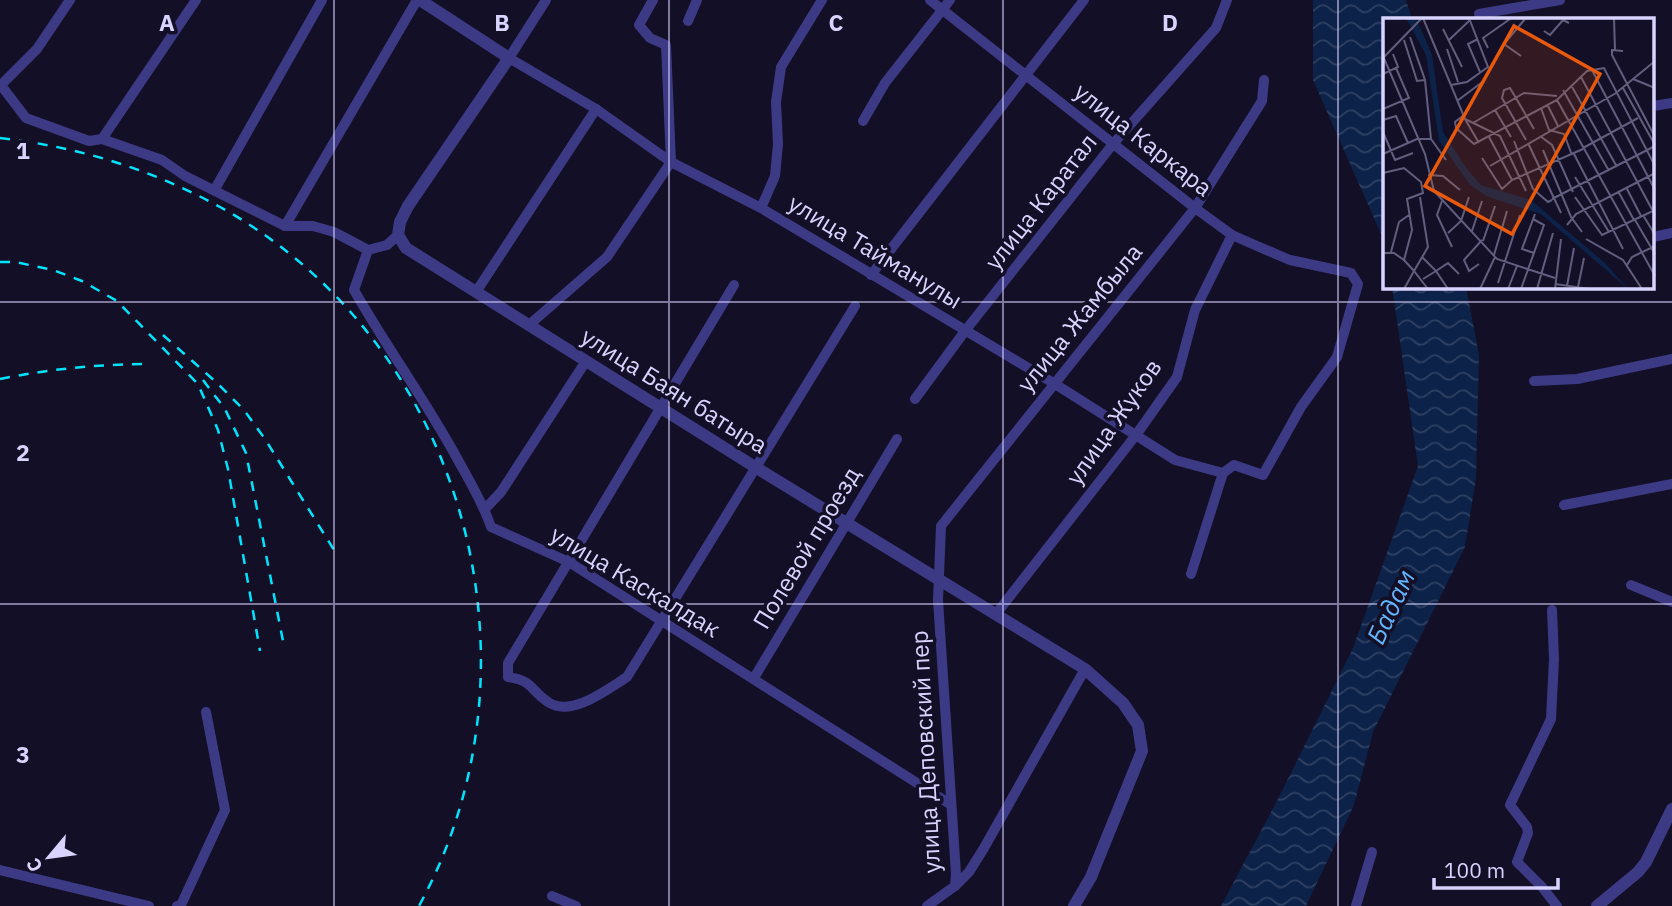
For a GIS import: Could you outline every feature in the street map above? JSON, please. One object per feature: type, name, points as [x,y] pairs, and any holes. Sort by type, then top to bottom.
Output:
[{"type":"street","points":[[71,0],[37,49],[0,84],[26,118],[89,141],[102,139],[162,160],[185,176],[285,226],[313,226],[334,232],[368,250],[387,245],[398,235],[400,222],[408,206],[546,0]]},
{"type":"street","points":[[102,139],[196,0]]},
{"type":"street","points":[[215,189],[322,0]]},
{"type":"street","points":[[285,226],[419,0],[509,58]]},
{"type":"street","points":[[529,325],[607,257],[671,162],[666,45],[650,38],[639,25],[653,0]]},
{"type":"street","points":[[688,21],[697,0]]},
{"type":"street","points":[[761,208],[775,176],[778,144],[776,102],[781,67],[822,0]]},
{"type":"street","name":"улица Каркара","points":[[930,0],[1232,235],[1290,260],[1351,273]]},
{"type":"street","points":[[863,121],[885,83],[950,0]]},
{"type":"street","points":[[871,275],[1084,0]]},
{"type":"street","name":"улица Каратал","points":[[915,399],[965,331],[1114,144],[1216,28],[1227,0]]},
{"type":"street","points":[[1479,14],[1560,0]]},
{"type":"street","name":"улица Тайманулы","points":[[509,58],[596,109],[671,162],[761,208],[1055,384],[1175,460],[1223,473],[1234,465],[1263,475],[1301,407],[1337,357],[1359,284],[1351,273]]},
{"type":"street","name":"улица Жамбыла","points":[[939,581],[941,526],[1195,208],[1262,101],[1264,80]]},
{"type":"street","points":[[1654,106],[1672,103]]},
{"type":"street","points":[[476,292],[596,109]]},
{"type":"street","points":[[1654,237],[1672,233]]},
{"type":"street","name":"улица Баян батыра","points":[[398,235],[406,248],[755,467],[1085,669],[1123,703],[1138,725],[1142,751],[1091,877],[1074,906]]},
{"type":"street","name":"улица Жуков","points":[[996,614],[1136,435],[1177,377],[1195,310],[1232,235]]},
{"type":"street","name":"улица Каскалдак","points":[[368,250],[354,290],[374,326],[430,409],[485,509],[491,527],[569,562],[950,804]]},
{"type":"street","points":[[734,285],[508,663],[508,677],[526,680],[548,703],[560,707],[591,700],[627,677],[855,306]]},
{"type":"street","points":[[1534,381],[1577,379],[1672,359]]},
{"type":"street","points":[[485,509],[501,492],[586,361]]},
{"type":"street","name":"Полевой проезд","points":[[754,678],[897,439]]},
{"type":"street","points":[[1191,574],[1223,473]]},
{"type":"street","points":[[1564,505],[1672,484]]},
{"type":"street","name":"улица Деповский пер","points":[[927,906],[955,886],[956,874],[939,581]]},
{"type":"street","points":[[1631,585],[1672,603]]},
{"type":"street","points":[[1552,610],[1554,659],[1551,719],[1510,805],[1527,827],[1528,833],[1517,862],[1557,906]]},
{"type":"street","points":[[955,886],[969,872],[979,856],[1085,669]]},
{"type":"street","points":[[177,906],[181,905],[225,810],[206,712]]},
{"type":"street","points":[[1597,906],[1638,872],[1671,814]]},
{"type":"street","points":[[1356,906],[1372,852]]},
{"type":"street","points":[[0,870],[149,906]]},
{"type":"street","points":[[552,896],[576,906]]},
{"type":"water","points":[[1313,0],[1406,0],[1412,18],[1383,18],[1383,238],[1313,80]]},
{"type":"water","name":"Бадам","points":[[1392,289],[1466,289],[1479,355],[1476,478],[1465,547],[1373,732],[1354,805],[1306,906],[1221,906],[1353,648],[1418,466]]},
{"type":"railway","points":[[0,138],[58,147],[114,162],[168,181],[220,207],[304,266],[373,339],[425,423],[461,516],[479,614],[478,713],[459,812],[419,906]]},
{"type":"railway","points":[[0,262],[15,262],[53,270],[82,281],[117,301],[198,384],[218,430],[228,469],[260,651]]},
{"type":"railway","points":[[163,335],[244,410],[334,550]]},
{"type":"railway","points":[[0,379],[75,368],[150,364]]},
{"type":"railway","points":[[203,380],[225,409],[246,453],[283,641]]}]
